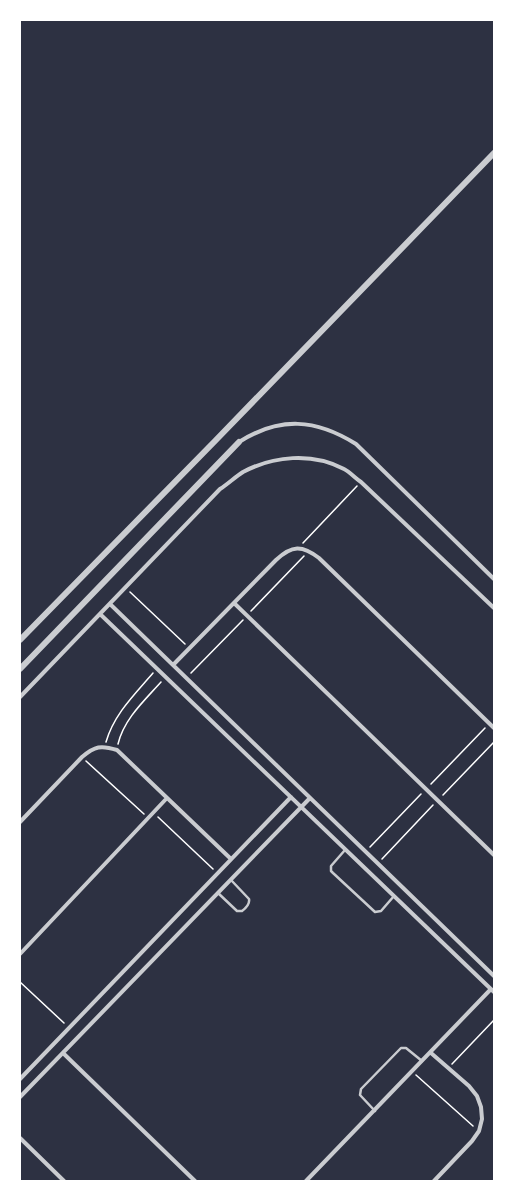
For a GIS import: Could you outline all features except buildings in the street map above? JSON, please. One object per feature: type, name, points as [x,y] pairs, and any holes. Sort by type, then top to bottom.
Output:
[{"type":"street","points":[[20,640],[220,436],[494,152]]},
{"type":"street","points":[[20,669],[239,442],[262,430],[286,424],[307,424],[318,426],[342,435],[356,444],[494,579]]},
{"type":"street","points":[[20,697],[220,489],[242,473],[267,462],[293,458],[320,460],[344,469],[361,482],[494,608]]},
{"type":"street","points":[[173,665],[286,552],[298,548],[310,551],[319,558],[494,728]]},
{"type":"street","points":[[234,603],[494,855]]},
{"type":"street","points":[[110,604],[494,976]]},
{"type":"street","points":[[100,614],[493,990],[306,1181]]},
{"type":"street","points":[[20,822],[82,757],[92,749],[105,746],[117,750],[231,859]]},
{"type":"street","points":[[20,1079],[291,797]]},
{"type":"street","points":[[20,954],[167,798]]},
{"type":"street","points":[[20,1097],[310,798]]},
{"type":"street","points":[[63,1053],[195,1181]]},
{"type":"street","points":[[431,1053],[469,1086],[477,1096],[481,1107],[482,1119],[479,1131],[472,1141],[434,1181]]},
{"type":"street","points":[[20,1138],[64,1181]]},
{"type":"lane","points":[[346,850],[332,866],[333,874],[375,912],[381,910],[394,896]]},
{"type":"lane","points":[[218,893],[237,911],[240,912],[244,909],[249,903],[249,899],[231,880]]},
{"type":"lane","points":[[375,1110],[361,1097],[360,1091],[399,1050],[404,1047],[406,1048],[422,1062]]},
{"type":"path","points":[[298,548],[361,482]]},
{"type":"path","points":[[126,588],[190,648]]},
{"type":"path","points":[[105,746],[110,729],[120,713],[157,668]]},
{"type":"path","points":[[117,750],[123,730],[128,720],[166,677]]},
{"type":"path","points":[[82,757],[148,818]]},
{"type":"path","points":[[153,813],[217,873]]},
{"type":"path","points":[[20,982],[69,1028]]},
{"type":"path","points":[[448,1068],[494,1020]]},
{"type":"path","points":[[412,1072],[479,1131]]}]
